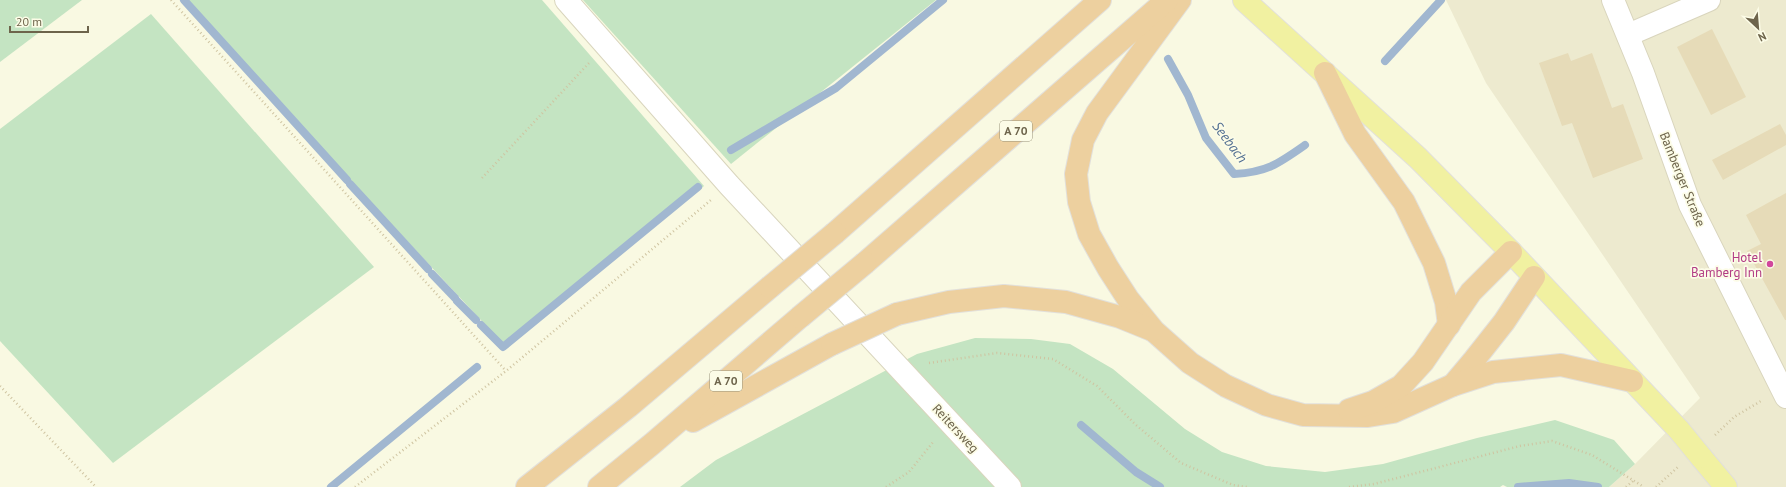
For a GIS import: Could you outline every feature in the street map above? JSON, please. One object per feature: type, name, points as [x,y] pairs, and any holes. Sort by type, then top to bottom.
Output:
[{"type":"highway","points":[[527,487],[628,407],[835,233],[1100,0]]},
{"type":"highway","name":"A 70","points":[[599,487],[652,444],[865,263],[1167,0]]},
{"type":"highway","points":[[1180,0],[1097,113],[1083,140],[1076,174],[1079,202],[1089,234],[1128,299],[1154,331],[1190,363],[1232,389],[1267,405],[1303,415],[1368,416],[1393,412],[1453,385],[1493,372],[1561,364],[1632,381]]},
{"type":"highway","points":[[1325,73],[1355,134],[1404,202],[1434,263],[1446,302],[1449,325]]},
{"type":"highway","points":[[1333,415],[1372,402],[1401,386],[1423,362],[1471,292],[1511,252]]},
{"type":"highway","points":[[1453,385],[1504,322],[1534,276]]},
{"type":"highway","points":[[652,444],[832,344],[898,314],[949,302],[1004,296],[1066,302],[1120,317],[1154,331]]},
{"type":"main road","points":[[1249,4],[1418,158],[1511,252],[1679,430],[1726,487]]},
{"type":"street","name":"Reitersweg","points":[[566,0],[729,185],[1010,487]]},
{"type":"street","name":"Bamberger Straße","points":[[1612,0],[1628,35],[1690,205],[1780,368],[1786,397]]},
{"type":"street","points":[[1628,35],[1709,0]]},
{"type":"path","points":[[172,0],[506,371]]},
{"type":"path","points":[[482,178],[606,45]]},
{"type":"path","points":[[355,487],[506,371],[729,185]]},
{"type":"path","points":[[901,369],[935,362],[997,353],[1053,359],[1097,386],[1136,425],[1181,462],[1233,485],[1248,487]]},
{"type":"path","points":[[0,386],[96,487]]},
{"type":"path","points":[[886,487],[909,472],[950,422]]},
{"type":"path","points":[[1349,487],[1374,484],[1520,446],[1552,441],[1592,455],[1644,487]]},
{"type":"path","points":[[1626,487],[1634,480]]},
{"type":"shaded area","points":[[1446,0],[1786,0],[1786,487],[1609,487],[1635,464],[1700,398],[1486,83]]},
{"type":"green space","points":[[0,0],[82,0],[0,62]]},
{"type":"green space","points":[[182,0],[542,0],[704,186],[507,348]]},
{"type":"green space","points":[[583,0],[936,0],[731,164]]},
{"type":"green space","points":[[151,14],[374,267],[113,463],[0,341],[0,129]]},
{"type":"green space","points":[[975,338],[1031,339],[1070,344],[1113,369],[1185,429],[1222,452],[1266,466],[1325,472],[1383,464],[1477,438],[1555,420],[1614,440],[1635,464],[1609,487],[1507,487],[1503,485],[1500,487],[680,487],[716,460],[917,354]]},
{"type":"building","points":[[1712,29],[1746,97],[1711,115],[1677,47]]},
{"type":"building","points":[[1568,53],[1571,61],[1592,53],[1612,108],[1623,104],[1643,159],[1593,178],[1572,123],[1562,126],[1539,63]]},
{"type":"building","points":[[1780,124],[1786,135],[1786,145],[1723,180],[1712,160]]},
{"type":"building","name":"Hotel Bamberg Inn","points":[[1786,193],[1785,320],[1747,251],[1761,244],[1746,215]]},
{"type":"waterway","points":[[184,0],[347,180]]},
{"type":"waterway","points":[[731,150],[836,88],[943,0]]},
{"type":"waterway","name":"Seebach","points":[[1385,61],[1441,0]]},
{"type":"waterway","name":"Seebach","points":[[1168,59],[1188,95],[1206,138],[1234,174],[1255,171],[1272,166],[1305,145]]},
{"type":"waterway","points":[[350,184],[428,269]]},
{"type":"waterway","points":[[481,325],[503,347],[698,187]]},
{"type":"waterway","points":[[432,274],[455,298]]},
{"type":"waterway","points":[[457,301],[476,320]]},
{"type":"waterway","points":[[331,487],[477,367]]},
{"type":"waterway","points":[[1081,425],[1136,472],[1160,487]]},
{"type":"waterway","points":[[1518,487],[1569,483],[1598,487]]},
{"type":"place","name":"Hotel Bamberg Inn","points":[[1770,264]]}]
